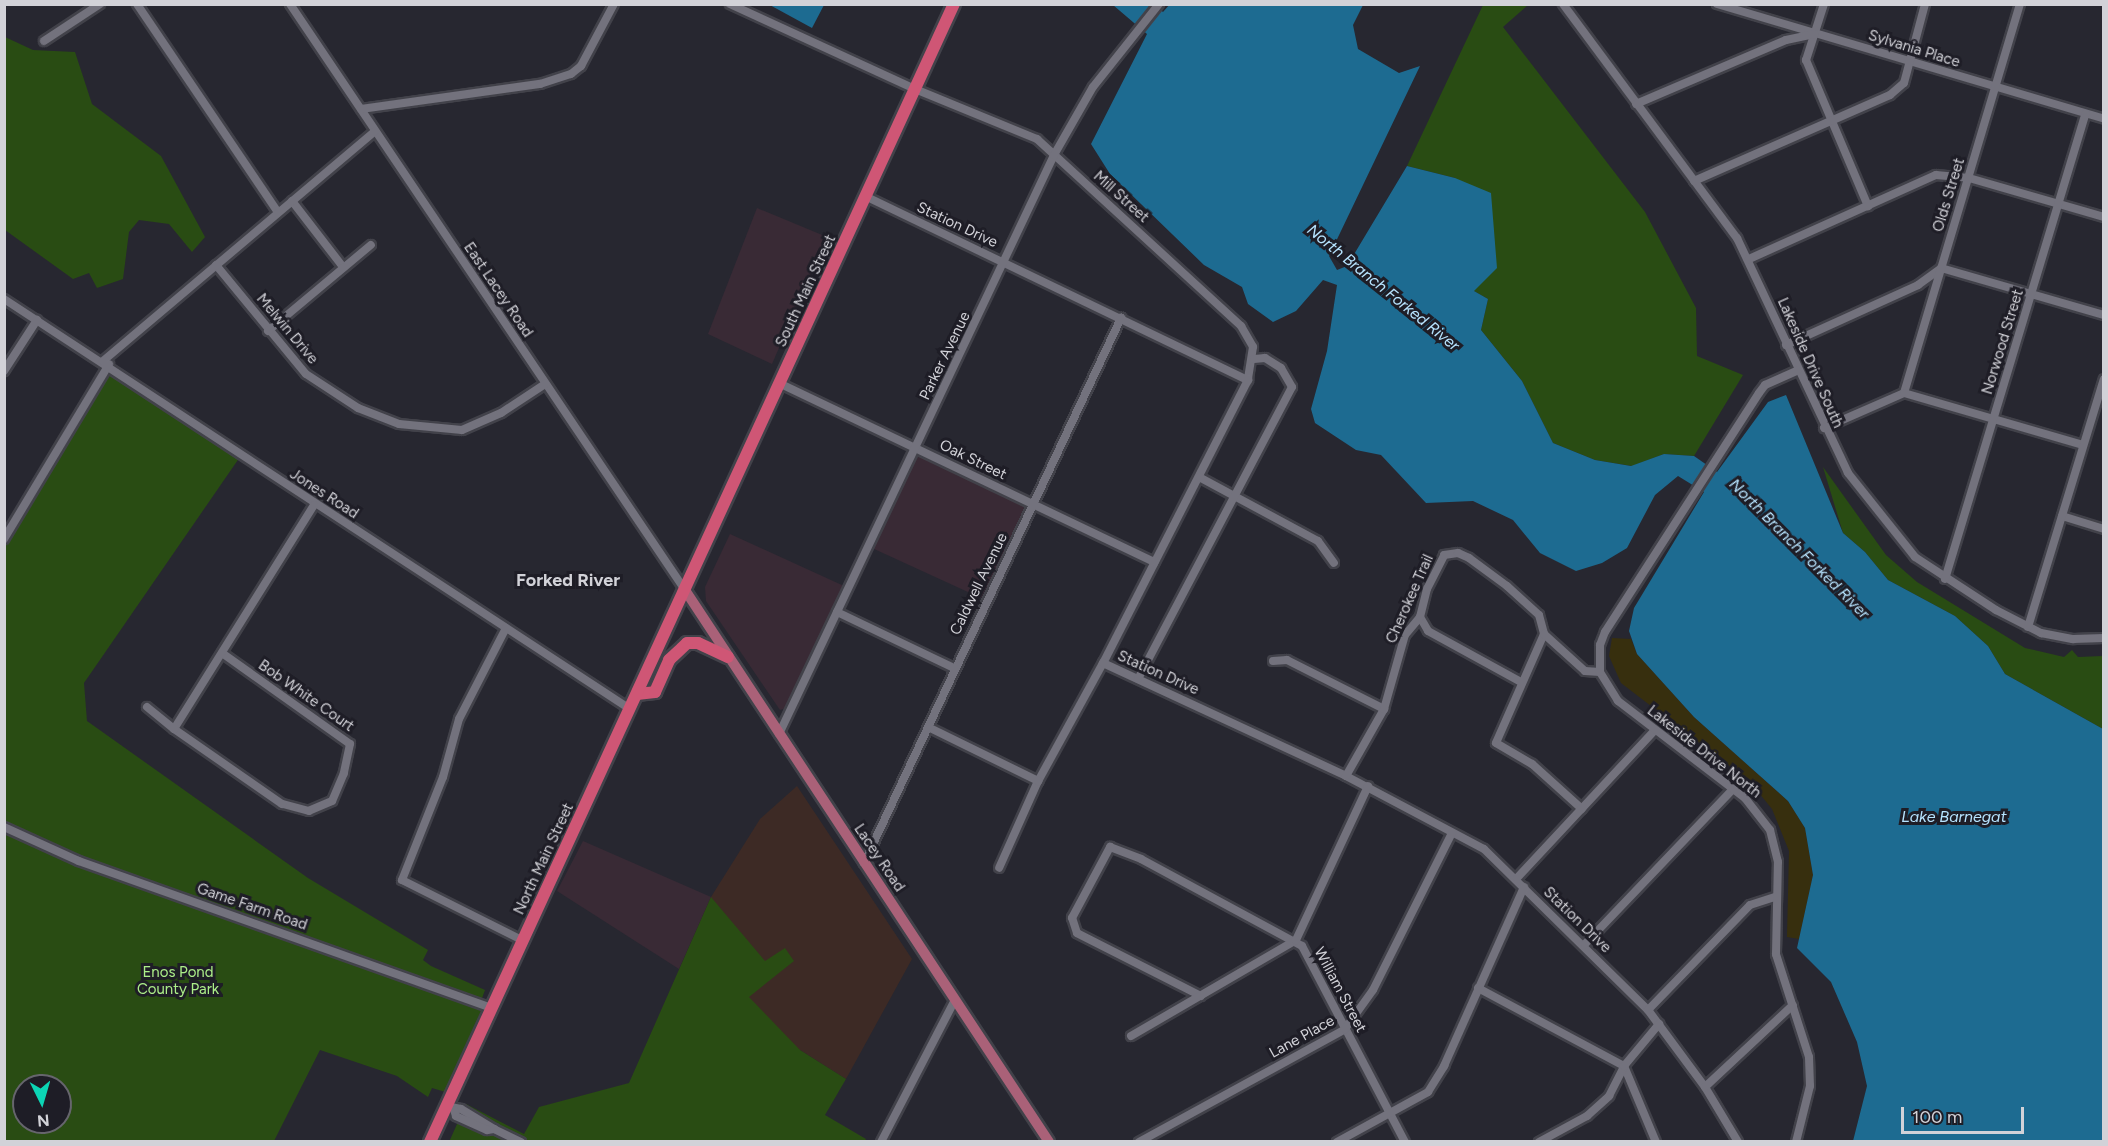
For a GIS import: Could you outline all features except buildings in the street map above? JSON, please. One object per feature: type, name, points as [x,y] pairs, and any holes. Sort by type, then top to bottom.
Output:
[{"type":"highway","name":"South Main Street","points":[[685,590],[954,4]]},
{"type":"highway","name":"North Main Street","points":[[430,1142],[450,1108],[491,1008],[685,590]]},
{"type":"highway","points":[[637,694],[655,692],[669,660],[687,643],[728,657]]},
{"type":"main road","name":"Lacey Road","points":[[685,590],[1049,1142]]},
{"type":"street","points":[[44,40],[100,4]]},
{"type":"street","points":[[137,4],[278,212]]},
{"type":"street","name":"East Lacey Road","points":[[290,4],[685,590]]},
{"type":"street","points":[[361,109],[540,84],[571,74],[581,66],[614,4]]},
{"type":"street","name":"Mill Street","points":[[730,4],[915,89],[1037,139],[1241,326],[1253,347],[1254,358]]},
{"type":"street","name":"Lakeside Drive South","points":[[1563,4],[1749,259],[1824,428],[1874,509],[1915,557],[1945,579],[2028,627],[2056,637],[2103,638]]},
{"type":"street","name":"Sylvania Place","points":[[1717,4],[2103,119]]},
{"type":"street","points":[[1824,4],[1806,60],[1868,206]]},
{"type":"street","points":[[1694,181],[1890,95],[1904,83],[1925,4]]},
{"type":"street","name":"Olds Street","points":[[1904,393],[2020,4]]},
{"type":"street","name":"Parker Avenue","points":[[779,734],[1005,263],[1054,154],[1093,87],[1158,5]]},
{"type":"street","points":[[1636,104],[1786,40],[1815,34]]},
{"type":"street","name":"Norwood Street","points":[[1945,579],[2033,293],[2085,114]]},
{"type":"street","points":[[4,539],[106,363],[216,265],[375,131]]},
{"type":"street","points":[[1749,259],[1936,175],[1969,178],[2103,217]]},
{"type":"street","name":"Station Drive","points":[[867,197],[1248,380],[1103,663],[1368,786],[1484,849],[1585,944],[1648,1011],[1705,1087],[1738,1141]]},
{"type":"street","points":[[292,201],[343,267]]},
{"type":"street","points":[[268,331],[371,245]]},
{"type":"street","name":"Melwin Drive","points":[[216,265],[296,364],[319,384],[358,408],[399,424],[462,430],[501,413],[545,384]]},
{"type":"street","points":[[1786,345],[1918,285],[1941,268],[2103,315]]},
{"type":"street","name":"Jones Road","points":[[4,299],[106,363],[315,506],[630,709]]},
{"type":"street","name":"Caldwell Avenue","points":[[864,863],[1121,318]]},
{"type":"street","points":[[4,371],[37,320]]},
{"type":"street","points":[[1138,679],[1292,387],[1281,368],[1265,358],[1254,358],[1248,380]]},
{"type":"street","points":[[1600,672],[1600,645],[1605,632],[1765,385],[1797,371]]},
{"type":"street","points":[[2028,627],[2103,379]]},
{"type":"street","name":"Oak Street","points":[[779,383],[1154,562]]},
{"type":"street","points":[[1824,428],[1904,393],[2083,445]]},
{"type":"street","points":[[1199,477],[1318,541],[1334,562]]},
{"type":"street","points":[[174,729],[315,506]]},
{"type":"street","points":[[2062,516],[2103,529]]},
{"type":"street","name":"Cherokee Trail","points":[[1346,776],[1384,709],[1405,635],[1420,617],[1427,589],[1444,555],[1458,553],[1507,586],[1539,615],[1544,634],[1585,671],[1600,672]]},
{"type":"street","points":[[837,612],[954,668]]},
{"type":"street","points":[[1420,617],[1428,631],[1521,682]]},
{"type":"street","points":[[506,628],[459,719],[443,777],[402,880],[447,905],[522,940]]},
{"type":"street","points":[[1544,634],[1496,743],[1532,764],[1582,809]]},
{"type":"street","name":"Bob White Court","points":[[147,707],[174,729],[282,804],[309,811],[332,801],[344,772],[350,744],[222,653]]},
{"type":"street","points":[[1273,661],[1287,660],[1384,709]]},
{"type":"street","points":[[999,868],[1038,781],[1103,663]]},
{"type":"street","name":"Lakeside Drive North","points":[[1600,672],[1618,701],[1745,798],[1770,830],[1778,862],[1775,897],[1776,954],[1809,1057],[1810,1086],[1796,1142]]},
{"type":"street","points":[[928,727],[1038,781]]},
{"type":"street","points":[[1517,878],[1655,730]]},
{"type":"street","points":[[1131,1036],[1296,940],[1368,786]]},
{"type":"street","points":[[1585,944],[1733,789]]},
{"type":"street","name":"Game Farm Road","points":[[4,827],[80,861],[491,1008]]},
{"type":"street","name":"Lane Place","points":[[1139,1142],[1345,1029],[1373,990],[1452,833]]},
{"type":"street","name":"William Street","points":[[1201,996],[1077,933],[1072,918],[1110,847],[1142,860],[1296,940],[1405,1142]]},
{"type":"street","points":[[1337,1142],[1428,1092],[1444,1066],[1524,886]]},
{"type":"street","points":[[1648,1011],[1750,905],[1775,897]]},
{"type":"street","points":[[1478,988],[1624,1066],[1656,1142]]},
{"type":"street","points":[[881,1142],[955,1000]]},
{"type":"street","points":[[1705,1087],[1793,1005]]},
{"type":"street","points":[[1539,1142],[1587,1116],[1602,1103],[1624,1066],[1659,1024]]},
{"type":"street","points":[[450,1108],[456,1116],[487,1130],[494,1129],[521,1142]]},
{"type":"shaded area","points":[[757,208],[827,237],[772,364],[708,334]]},
{"type":"shaded area","points":[[920,452],[1028,506],[981,598],[872,548]]},
{"type":"shaded area","points":[[730,534],[844,586],[787,708],[780,710],[706,601],[705,587]]},
{"type":"shaded area","points":[[797,786],[912,959],[846,1079],[800,1050],[746,1142],[631,1080],[711,897],[760,819]]},
{"type":"shaded area","points":[[583,841],[711,897],[679,969],[557,891]]},
{"type":"green space","points":[[1483,5],[1528,5],[1503,27],[1645,212],[1696,308],[1697,356],[1743,375],[1694,456],[1664,454],[1632,466],[1595,460],[1553,443],[1522,381],[1481,330],[1488,299],[1474,291],[1455,178],[1407,166]]},
{"type":"green space","points":[[5,37],[33,50],[75,52],[92,104],[161,156],[205,237],[192,252],[169,224],[139,220],[129,232],[123,279],[97,288],[89,273],[73,279],[5,230]]},
{"type":"green space","name":"Enos Pond County Park","points":[[106,362],[242,454],[84,683],[87,721],[308,878],[428,950],[423,960],[431,966],[485,990],[481,1001],[491,1008],[452,1094],[432,1088],[428,1097],[397,1076],[320,1050],[274,1141],[5,1141],[4,531]]},
{"type":"green space","points":[[1823,467],[1886,555],[1917,582],[2025,648],[2064,657],[2072,650],[2078,657],[2103,656],[2103,729],[2005,674],[1988,646],[1955,616],[1888,580],[1865,552],[1843,533]]},
{"type":"green space","points":[[711,897],[765,961],[785,948],[794,961],[749,997],[800,1050],[846,1079],[825,1115],[866,1139],[864,1142],[449,1142],[466,1104],[524,1134],[539,1107],[629,1083]]},
{"type":"sand","points":[[1612,638],[1631,639],[1637,654],[1694,717],[1788,801],[1805,828],[1813,875],[1799,939],[1787,937],[1789,851],[1772,809],[1750,782],[1621,683],[1609,656]]},
{"type":"water","points":[[768,4],[824,4],[824,5],[812,28]]},
{"type":"water","name":"Lake Barnegat","points":[[1170,4],[1363,5],[1353,25],[1358,49],[1399,73],[1420,66],[1329,256],[1337,270],[1347,266],[1407,166],[1455,178],[1491,193],[1497,268],[1474,291],[1488,299],[1481,330],[1522,381],[1553,443],[1595,460],[1631,466],[1664,454],[1694,456],[1717,472],[1768,402],[1786,395],[1843,533],[1865,552],[1888,580],[1955,616],[1988,646],[2005,674],[2103,729],[2103,1141],[1853,1141],[1867,1086],[1857,1042],[1831,982],[1797,948],[1813,875],[1805,828],[1788,801],[1694,717],[1637,654],[1629,631],[1634,608],[1704,492],[1678,476],[1655,495],[1627,548],[1602,563],[1576,571],[1540,553],[1513,520],[1473,501],[1426,503],[1381,455],[1356,450],[1315,423],[1311,409],[1327,351],[1337,285],[1323,280],[1296,311],[1273,322],[1248,304],[1242,287],[1204,265],[1110,174],[1091,144],[1147,34],[1113,5],[1155,5],[1163,12]]},
{"type":"district","name":"Forked River","points":[[568,580]]},
{"type":"water label","name":"North Branch Forked River","points":[[1383,288]]},
{"type":"water label","name":"North Branch Forked River","points":[[1799,549]]}]
